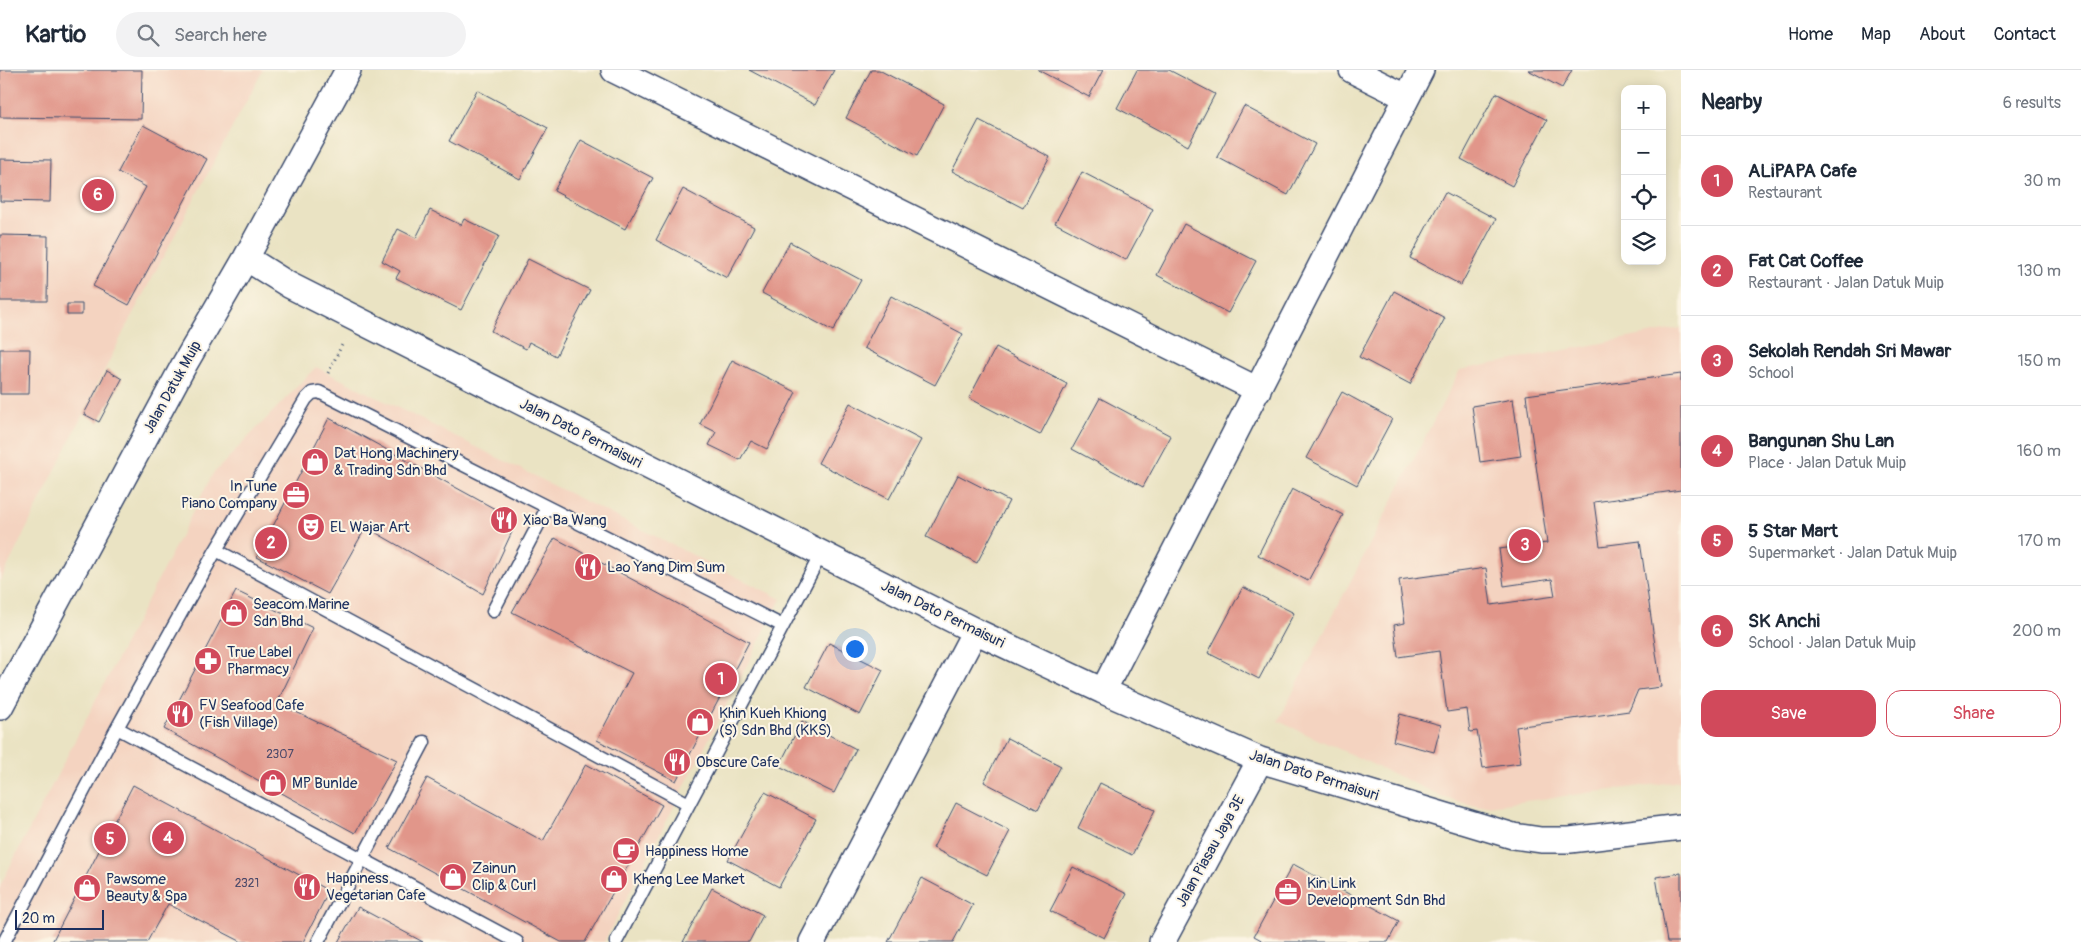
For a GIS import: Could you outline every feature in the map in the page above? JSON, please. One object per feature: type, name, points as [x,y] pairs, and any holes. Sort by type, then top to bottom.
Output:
[{"type":"street","name":"Jalan Datuk Muip","points":[[0,707],[184,365],[246,258],[348,70]]},
{"type":"street","points":[[614,70],[1258,390]]},
{"type":"street","points":[[1352,70],[1406,97]]},
{"type":"street","points":[[1103,691],[1420,70]]},
{"type":"street","name":"Jalan Dato Permaisuri","points":[[246,258],[289,285],[975,631],[1103,691],[1260,760],[1513,836],[1541,840],[1570,840],[1681,827]]},
{"type":"street","points":[[812,942],[975,631]]},
{"type":"street","name":"Jalan Piasau Jaya 3E","points":[[1161,942],[1260,760]]},
{"type":"lane","points":[[4,942],[117,728],[216,550],[306,399],[312,393],[319,392],[783,626]]},
{"type":"lane","points":[[492,611],[547,508]]},
{"type":"lane","points":[[216,550],[689,804]]},
{"type":"lane","points":[[616,942],[821,554]]},
{"type":"lane","points":[[117,728],[517,942]]},
{"type":"lane","points":[[318,942],[424,742]]},
{"type":"path","points":[[319,392],[355,318]]},
{"type":"shaded area","points":[[0,70],[263,70],[129,321],[0,582]]},
{"type":"shaded area","points":[[1681,328],[1681,781],[1480,807],[1448,799],[1278,721],[1460,370]]},
{"type":"shaded area","points":[[316,367],[781,599],[604,942],[0,942],[0,886],[212,475]]},
{"type":"building","points":[[0,70],[142,70],[141,119],[0,117]]},
{"type":"building","points":[[749,70],[834,70],[815,105]]},
{"type":"building","points":[[871,70],[879,70],[944,104],[917,156],[846,118]]},
{"type":"building","points":[[1038,70],[1103,70],[1089,97]]},
{"type":"building","points":[[1137,70],[1169,70],[1215,94],[1188,146],[1117,108]]},
{"type":"building","points":[[1528,70],[1572,70],[1562,88]]},
{"type":"building","points":[[477,90],[548,128],[520,179],[449,141]]},
{"type":"building","points":[[1496,93],[1547,120],[1512,186],[1461,159]]},
{"type":"building","points":[[1244,106],[1315,144],[1288,195],[1217,157]]},
{"type":"building","points":[[979,120],[1050,157],[1023,208],[952,171]]},
{"type":"building","points":[[143,125],[207,159],[129,305],[93,286],[146,187],[118,172]]},
{"type":"building","points":[[581,140],[653,178],[625,229],[554,191]]},
{"type":"building","points":[[0,159],[51,160],[50,202],[0,201]]},
{"type":"building","points":[[1082,172],[1153,209],[1126,260],[1055,223]]},
{"type":"building","points":[[683,189],[754,227],[727,278],[656,240]]},
{"type":"building","points":[[1445,192],[1496,219],[1461,285],[1410,258]]},
{"type":"building","points":[[430,210],[461,225],[464,219],[499,236],[461,310],[396,278],[400,271],[382,261],[398,229],[416,238]]},
{"type":"building","points":[[1184,224],[1256,261],[1228,313],[1157,275]]},
{"type":"building","points":[[0,235],[48,236],[47,301],[0,301]]},
{"type":"building","points":[[790,242],[861,280],[833,331],[762,293]]},
{"type":"building","points":[[528,259],[590,290],[556,356],[529,342],[526,349],[491,331]]},
{"type":"building","points":[[1394,291],[1445,318],[1410,384],[1359,357]]},
{"type":"building","points":[[891,296],[963,334],[935,385],[864,348]]},
{"type":"building","points":[[67,304],[82,304],[82,315],[67,315]]},
{"type":"building","points":[[996,347],[1067,384],[1040,435],[969,398]]},
{"type":"building","points":[[0,349],[30,349],[29,394],[0,394]]},
{"type":"building","points":[[732,360],[796,392],[767,449],[751,441],[740,460],[709,445],[716,432],[700,424]]},
{"type":"building","points":[[107,370],[122,379],[99,422],[84,414]]},
{"type":"building","points":[[1681,374],[1681,490],[1594,502],[1600,546],[1640,541],[1661,687],[1638,690],[1629,711],[1516,727],[1521,763],[1483,768],[1477,731],[1470,732],[1467,709],[1447,712],[1439,651],[1398,657],[1394,625],[1405,623],[1399,580],[1486,568],[1491,605],[1555,596],[1552,579],[1504,586],[1499,549],[1547,543],[1526,395]]},
{"type":"building","points":[[1342,392],[1392,419],[1357,485],[1306,458]]},
{"type":"building","points":[[1100,398],[1171,436],[1143,487],[1072,449]]},
{"type":"building","points":[[1513,399],[1521,456],[1480,462],[1472,406]]},
{"type":"building","points":[[850,403],[921,440],[889,499],[818,463]]},
{"type":"building","points":[[329,418],[517,521],[483,594],[366,527],[328,594],[257,557]]},
{"type":"building","points":[[958,475],[1009,501],[977,563],[926,537]]},
{"type":"building","points":[[1292,489],[1343,515],[1308,581],[1258,555]]},
{"type":"building","points":[[555,538],[749,642],[676,781],[597,740],[632,673],[512,612]]},
{"type":"building","points":[[1243,587],[1294,613],[1259,679],[1208,653]]},
{"type":"building","points":[[236,591],[313,628],[277,703],[397,760],[355,833],[164,729]]},
{"type":"building","points":[[829,643],[883,670],[860,715],[806,687]]},
{"type":"building","points":[[1400,714],[1441,725],[1434,752],[1393,741]]},
{"type":"building","points":[[802,721],[856,749],[834,793],[779,766]]},
{"type":"building","points":[[1007,738],[1061,766],[1038,810],[984,782]]},
{"type":"building","points":[[586,764],[662,805],[585,942],[561,942],[389,848],[427,778],[543,841]]},
{"type":"building","points":[[1100,783],[1155,810],[1132,855],[1078,828]]},
{"type":"building","points":[[133,785],[329,891],[303,942],[242,942],[168,904],[147,942],[52,942]]},
{"type":"building","points":[[765,792],[816,819],[779,887],[728,860]]},
{"type":"building","points":[[956,803],[1010,831],[987,875],[933,848]]},
{"type":"building","points":[[1293,864],[1399,921],[1388,942],[1265,942],[1254,936]]},
{"type":"building","points":[[1073,867],[1127,894],[1104,938],[1050,911]]},
{"type":"building","points":[[1681,873],[1681,942],[1667,942],[1656,877]]},
{"type":"building","points":[[922,878],[973,905],[953,942],[888,942]]},
{"type":"building","points":[[712,888],[763,915],[749,942],[683,942]]},
{"type":"building","points":[[358,907],[423,942],[338,942]]},
{"type":"place","name":"SK Anchi","points":[[98,195]]},
{"type":"place","name":"Dat Hong Machinery & Trading Sdn Bhd","points":[[315,462]]},
{"type":"place","name":"In Tune Piano Company","points":[[296,495]]},
{"type":"place","name":"Xiao Ba Wang","points":[[504,520]]},
{"type":"place","name":"EL Wajar Art","points":[[311,527]]},
{"type":"place","name":"Fat Cat Coffee","points":[[271,543]]},
{"type":"place","name":"Sekolah Rendah Sri Mawar","points":[[1525,545]]},
{"type":"place","name":"Lao Yang Dim Sum","points":[[588,567]]},
{"type":"place","name":"Seacom Marine Sdn Bhd","points":[[234,613]]},
{"type":"place","name":"True Label Pharmacy","points":[[208,661]]},
{"type":"place","name":"ALiPAPA Cafe","points":[[721,679]]},
{"type":"place","name":"FV Seafood Cafe (Fish Village)","points":[[180,714]]},
{"type":"place","name":"Khin Kueh Khiong (S) Sdn Bhd (KKS)","points":[[700,722]]},
{"type":"place","name":"Obscure Cafe","points":[[677,762]]},
{"type":"place","name":"MP Bunlde","points":[[273,783]]},
{"type":"place","name":"Bangunan Shu Lan","points":[[168,838]]},
{"type":"place","name":"5 Star Mart","points":[[110,839]]},
{"type":"place","name":"Happiness Home","points":[[626,851]]},
{"type":"place","name":"Zainun Clip & Curl","points":[[453,877]]},
{"type":"place","name":"Kheng Lee Market","points":[[614,879]]},
{"type":"place","name":"Happiness Vegetarian Cafe","points":[[307,887]]},
{"type":"place","name":"Pawsome Beauty & Spa","points":[[87,888]]},
{"type":"place","name":"Kin Link Development Sdn Bhd","points":[[1288,892]]}]
